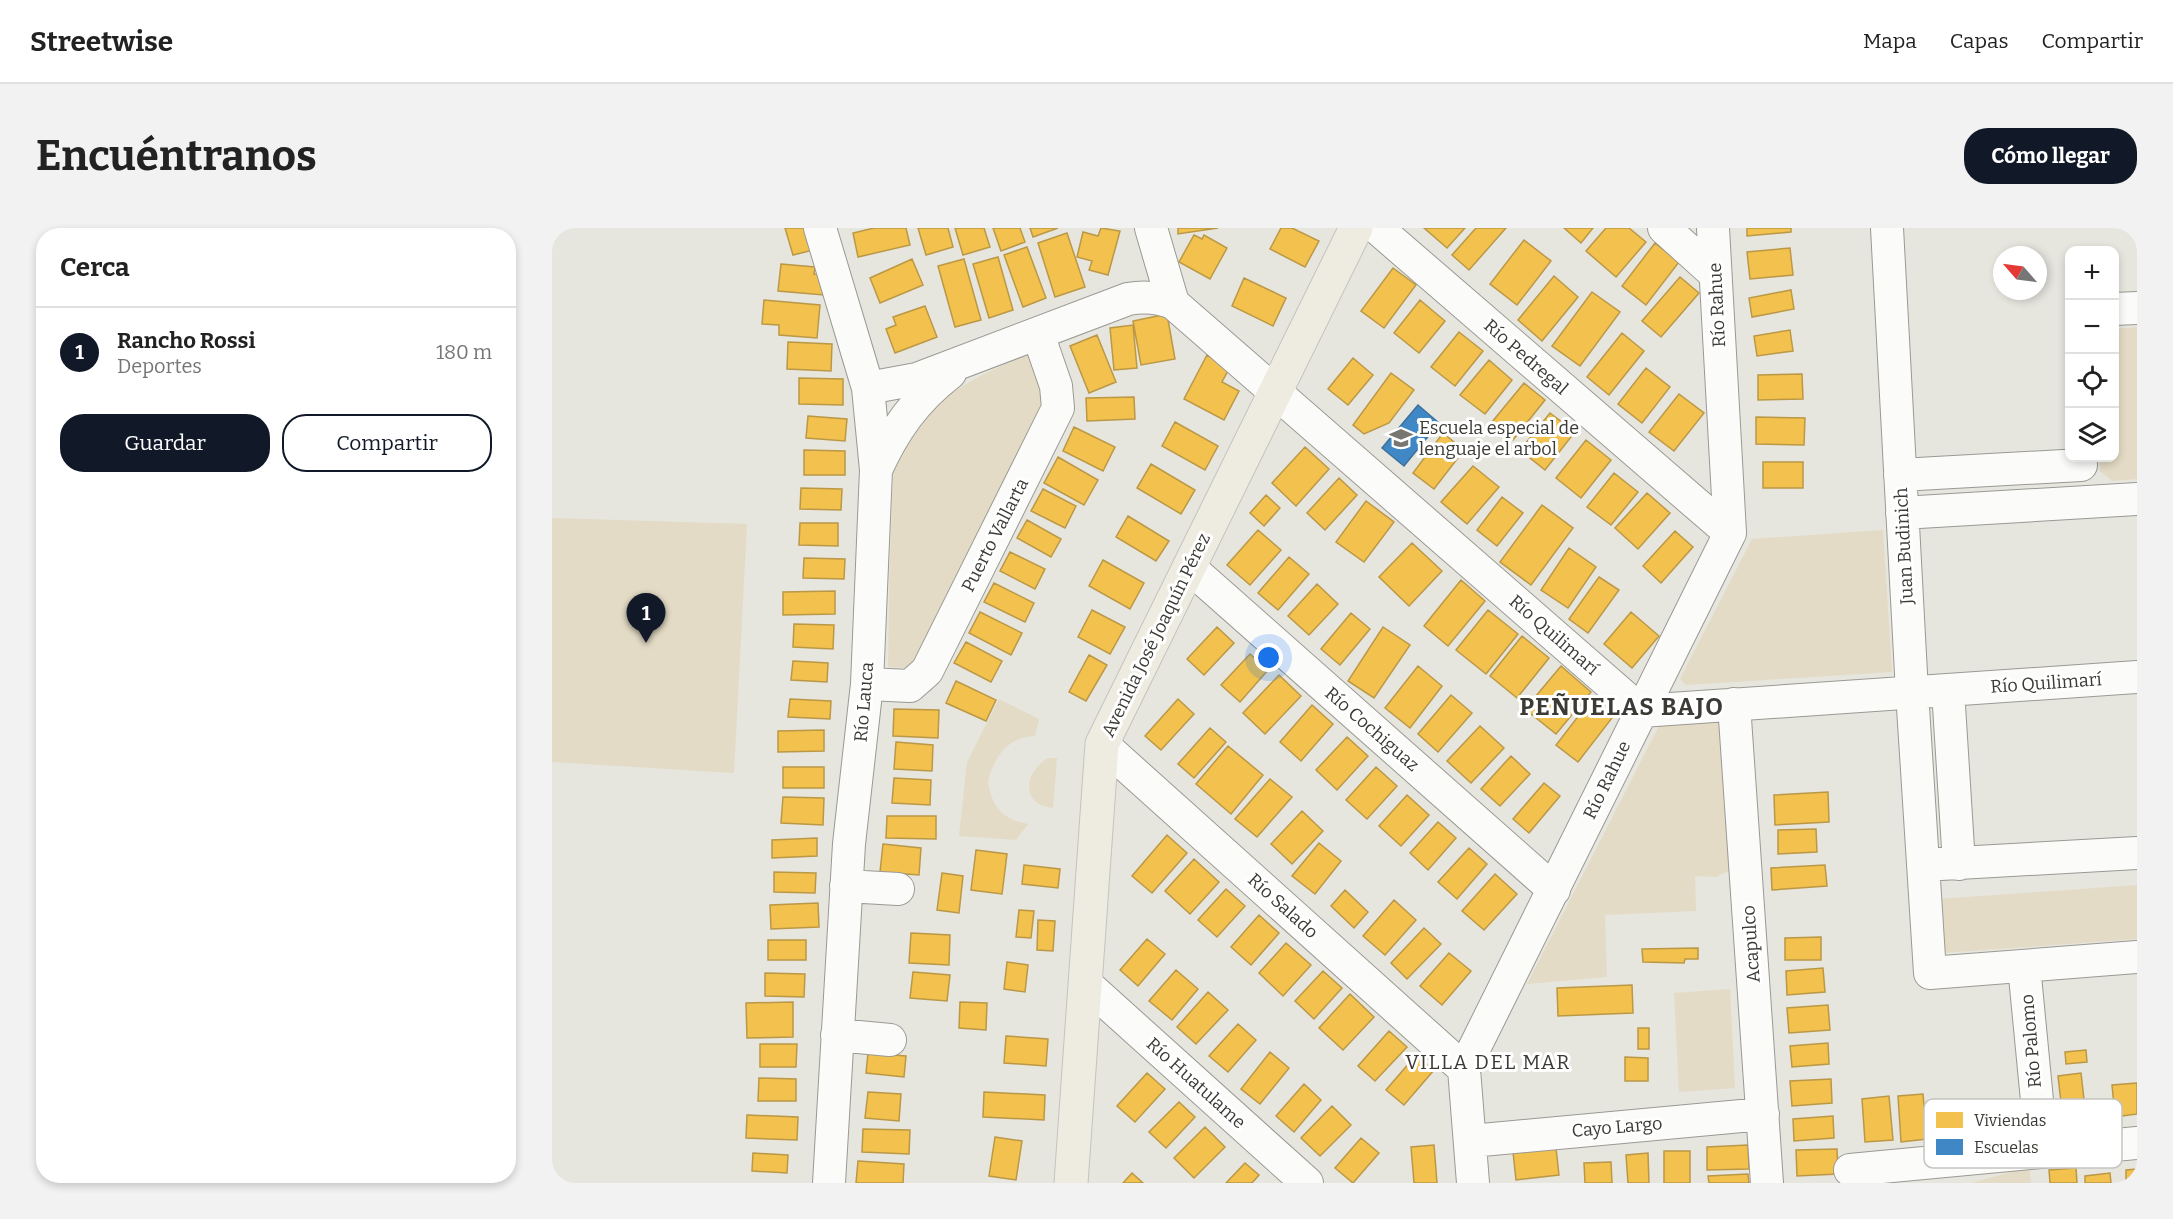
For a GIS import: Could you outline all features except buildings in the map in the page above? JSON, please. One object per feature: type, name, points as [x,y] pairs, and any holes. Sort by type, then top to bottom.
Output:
[{"type":"main road","name":"Avenida José Joaquín Pérez","points":[[1071,1183],[1102,744],[1356,228]]},
{"type":"street","name":"Río Lauca","points":[[820,228],[868,388],[876,470],[867,684],[846,886],[829,1183]]},
{"type":"street","name":"Río Pedregal","points":[[1377,228],[1730,533]]},
{"type":"street","points":[[1664,228],[1715,274]]},
{"type":"street","name":"Río Rahue","points":[[1464,1069],[1730,533],[1713,228]]},
{"type":"street","name":"Juan Budinich","points":[[1887,228],[1930,974],[2137,957]]},
{"type":"street","points":[[1128,299],[1145,280],[1153,237]]},
{"type":"street","points":[[1153,237],[1173,303]]},
{"type":"street","points":[[868,388],[917,379],[1128,299],[1151,297],[1173,303]]},
{"type":"street","name":"Río Quilimarí","points":[[1173,303],[1641,711],[2137,677]]},
{"type":"street","points":[[2119,309],[2137,308]]},
{"type":"street","name":"Puerto Vallarta","points":[[867,684],[910,686],[927,671],[1058,408],[1056,386],[1038,334]]},
{"type":"street","points":[[876,470],[896,430],[917,402],[933,386],[971,359]]},
{"type":"street","points":[[1900,475],[2068,462]]},
{"type":"street","points":[[2081,462],[2084,502]]},
{"type":"street","points":[[1902,513],[2137,499]]},
{"type":"street","name":"Río Cochiguaz","points":[[1189,567],[1554,890]]},
{"type":"street","points":[[1948,690],[1959,864]]},
{"type":"street","name":"Acapulco","points":[[1734,704],[1767,1183]]},
{"type":"street","name":"Río Salado","points":[[1102,744],[1464,1069]]},
{"type":"street","points":[[1923,865],[2137,853]]},
{"type":"street","points":[[846,886],[898,889]]},
{"type":"street","name":"Río Palomo","points":[[2024,966],[2037,1099]]},
{"type":"street","name":"Río Huatulame","points":[[1086,984],[1307,1183]]},
{"type":"street","points":[[837,1035],[890,1040]]},
{"type":"street","points":[[1464,1069],[1473,1183]]},
{"type":"street","name":"Cayo Largo","points":[[1471,1141],[1763,1114]]},
{"type":"street","points":[[2122,1144],[2137,1143]]},
{"type":"street","points":[[1850,1170],[1951,1172],[1969,1168]]},
{"type":"shaded area","points":[[2137,327],[2137,479],[2112,481],[2100,471],[2099,462],[2119,462],[2119,329]]},
{"type":"shaded area","points":[[1030,354],[1055,399],[918,668],[888,667],[893,486],[898,451],[914,428],[942,400],[994,369]]},
{"type":"shaded area","points":[[552,518],[747,524],[734,773],[552,762]]},
{"type":"shaded area","points":[[1883,530],[1892,672],[1686,685],[1680,679],[1752,539]]},
{"type":"shaded area","points":[[999,699],[1039,719],[1035,736],[1025,737],[1010,744],[994,764],[988,781],[995,805],[1005,815],[1028,824],[1016,840],[959,836],[967,762]]},
{"type":"shaded area","points":[[1709,716],[1720,721],[1733,869],[1716,877],[1695,876],[1696,911],[1605,915],[1607,977],[1527,984],[1663,718]]},
{"type":"shaded area","points":[[1048,758],[1057,758],[1053,808],[1042,806],[1035,801],[1029,787],[1034,771]]},
{"type":"shaded area","points":[[2137,885],[2137,939],[1943,953],[1939,899]]},
{"type":"shaded area","points":[[1730,989],[1735,1088],[1679,1092],[1674,993]]},
{"type":"shaded area","points":[[2025,1168],[2029,1168],[2031,1183],[1971,1183]]},
{"type":"place","name":"Escuela especial de lenguaje el arbol","points":[[1401,438]]},
{"type":"place","name":"Rancho Rossi","points":[[646,643]]},
{"type":"district","name":"PEÑUELAS BAJO","points":[[1622,707]]},
{"type":"district","name":"VILLA DEL MAR","points":[[1488,1062]]}]
